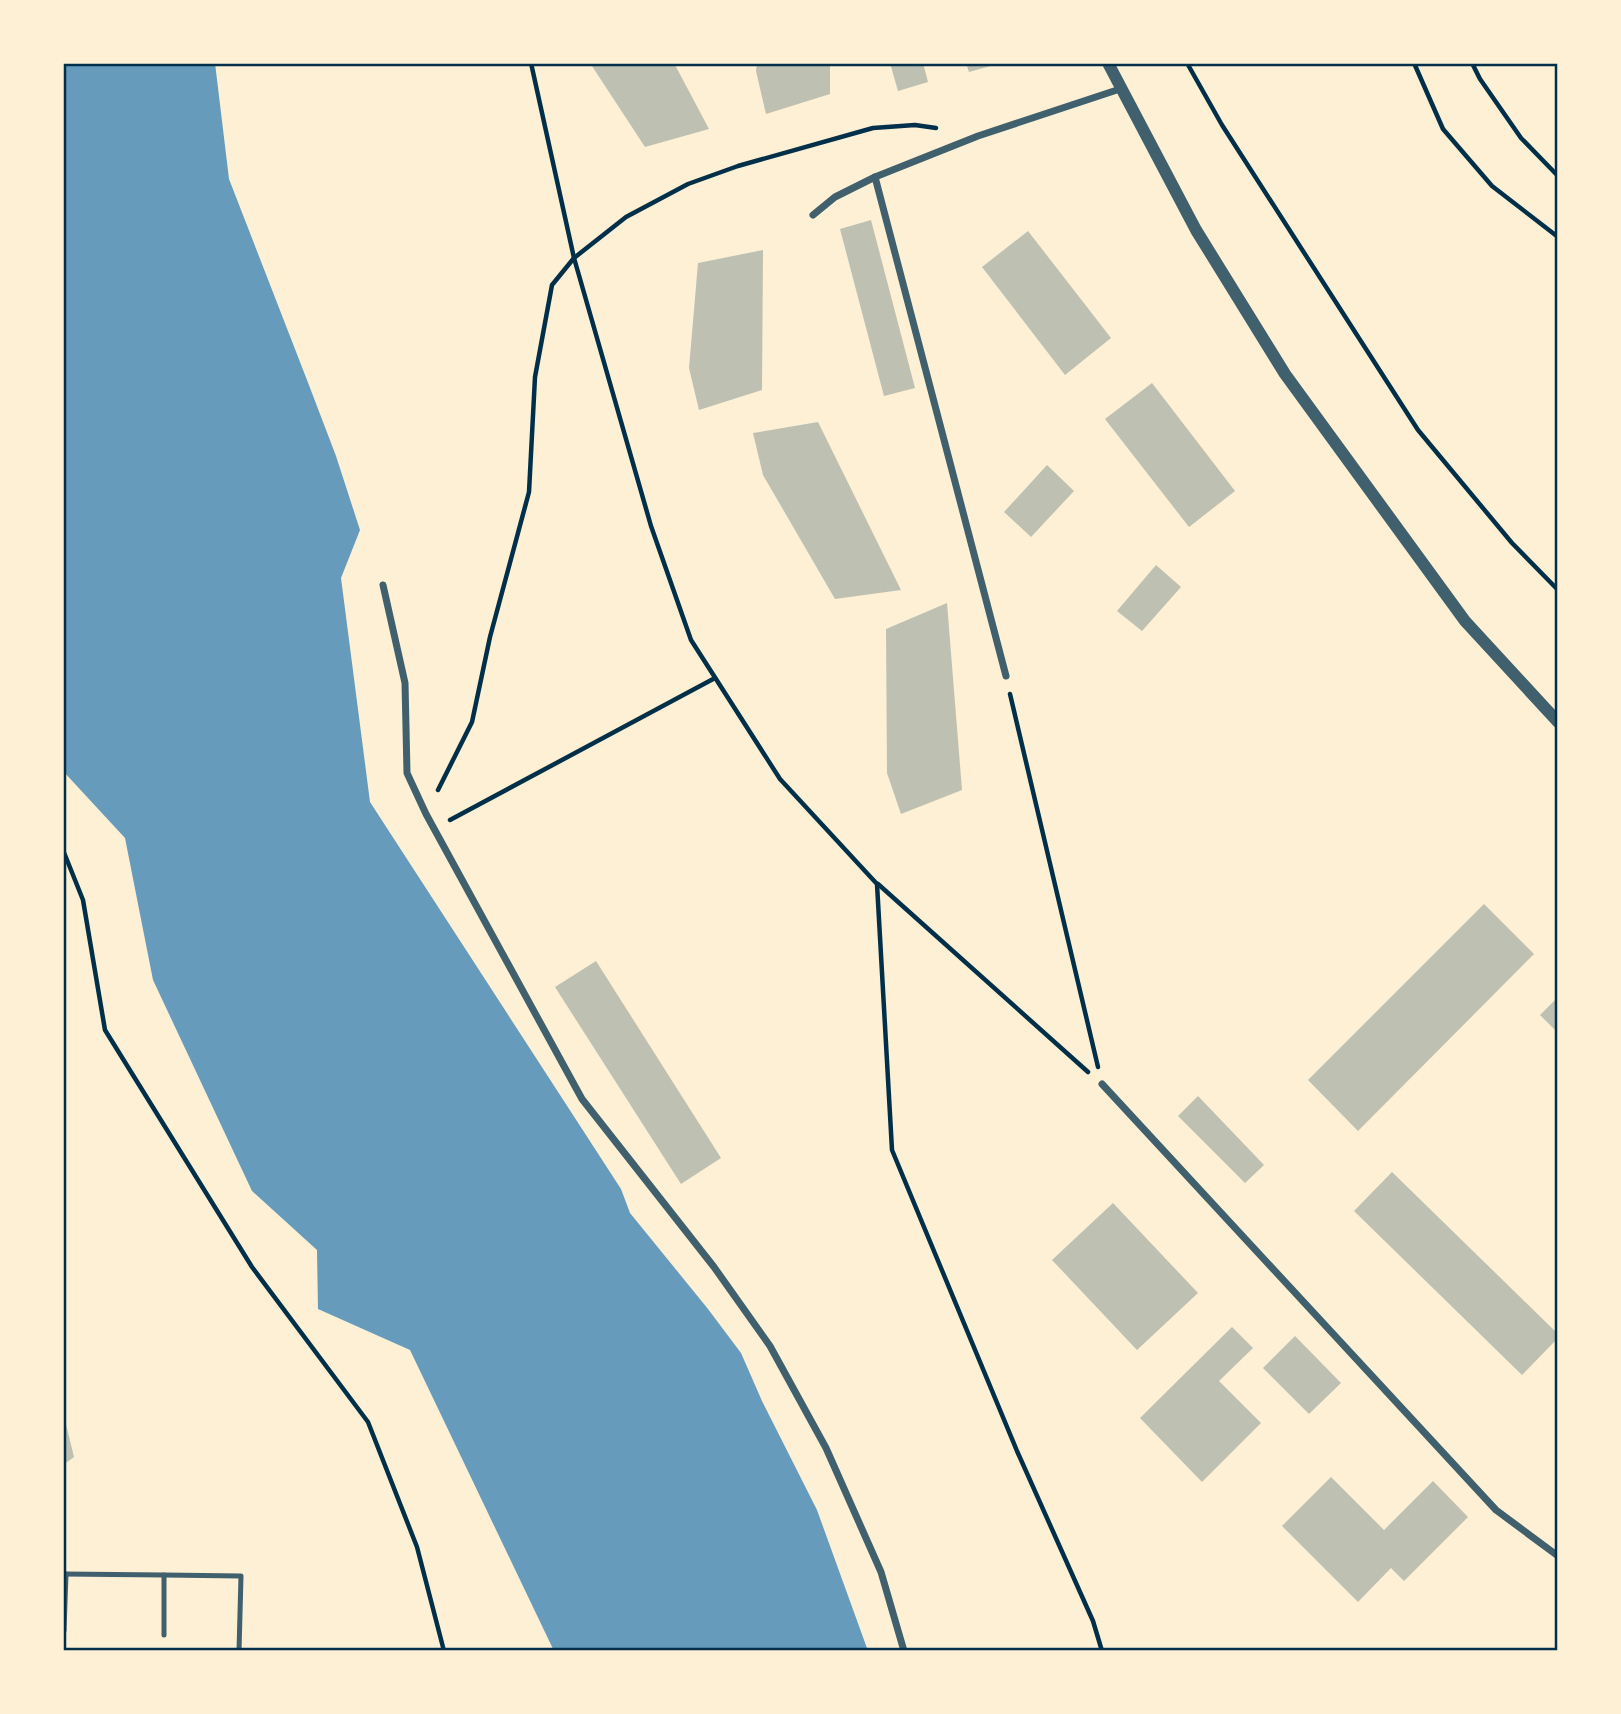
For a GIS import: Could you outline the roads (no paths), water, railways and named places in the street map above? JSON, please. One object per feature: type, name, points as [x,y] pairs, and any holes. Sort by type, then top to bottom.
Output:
[{"type":"street","points":[[1108,63],[1196,230],[1285,374],[1465,621],[1558,722]]},
{"type":"street","points":[[814,215],[835,197],[875,177],[978,135],[1120,89]]},
{"type":"street","points":[[875,177],[1006,676]]},
{"type":"street","points":[[383,584],[405,684],[407,773],[426,814],[582,1099],[714,1267],[770,1346],[826,1448],[876,1559],[904,1651]]},
{"type":"street","points":[[1102,1084],[1496,1510],[1558,1556]]},
{"type":"lane","points":[[64,1631],[64,1574],[241,1576],[239,1651]]},
{"type":"lane","points":[[164,1575],[164,1635]]},
{"type":"water","points":[[63,63],[215,63],[229,179],[336,456],[360,530],[341,578],[370,802],[621,1189],[630,1213],[741,1353],[817,1510],[868,1651],[554,1651],[410,1350],[318,1309],[317,1250],[252,1191],[153,980],[125,838],[63,771]]}]
